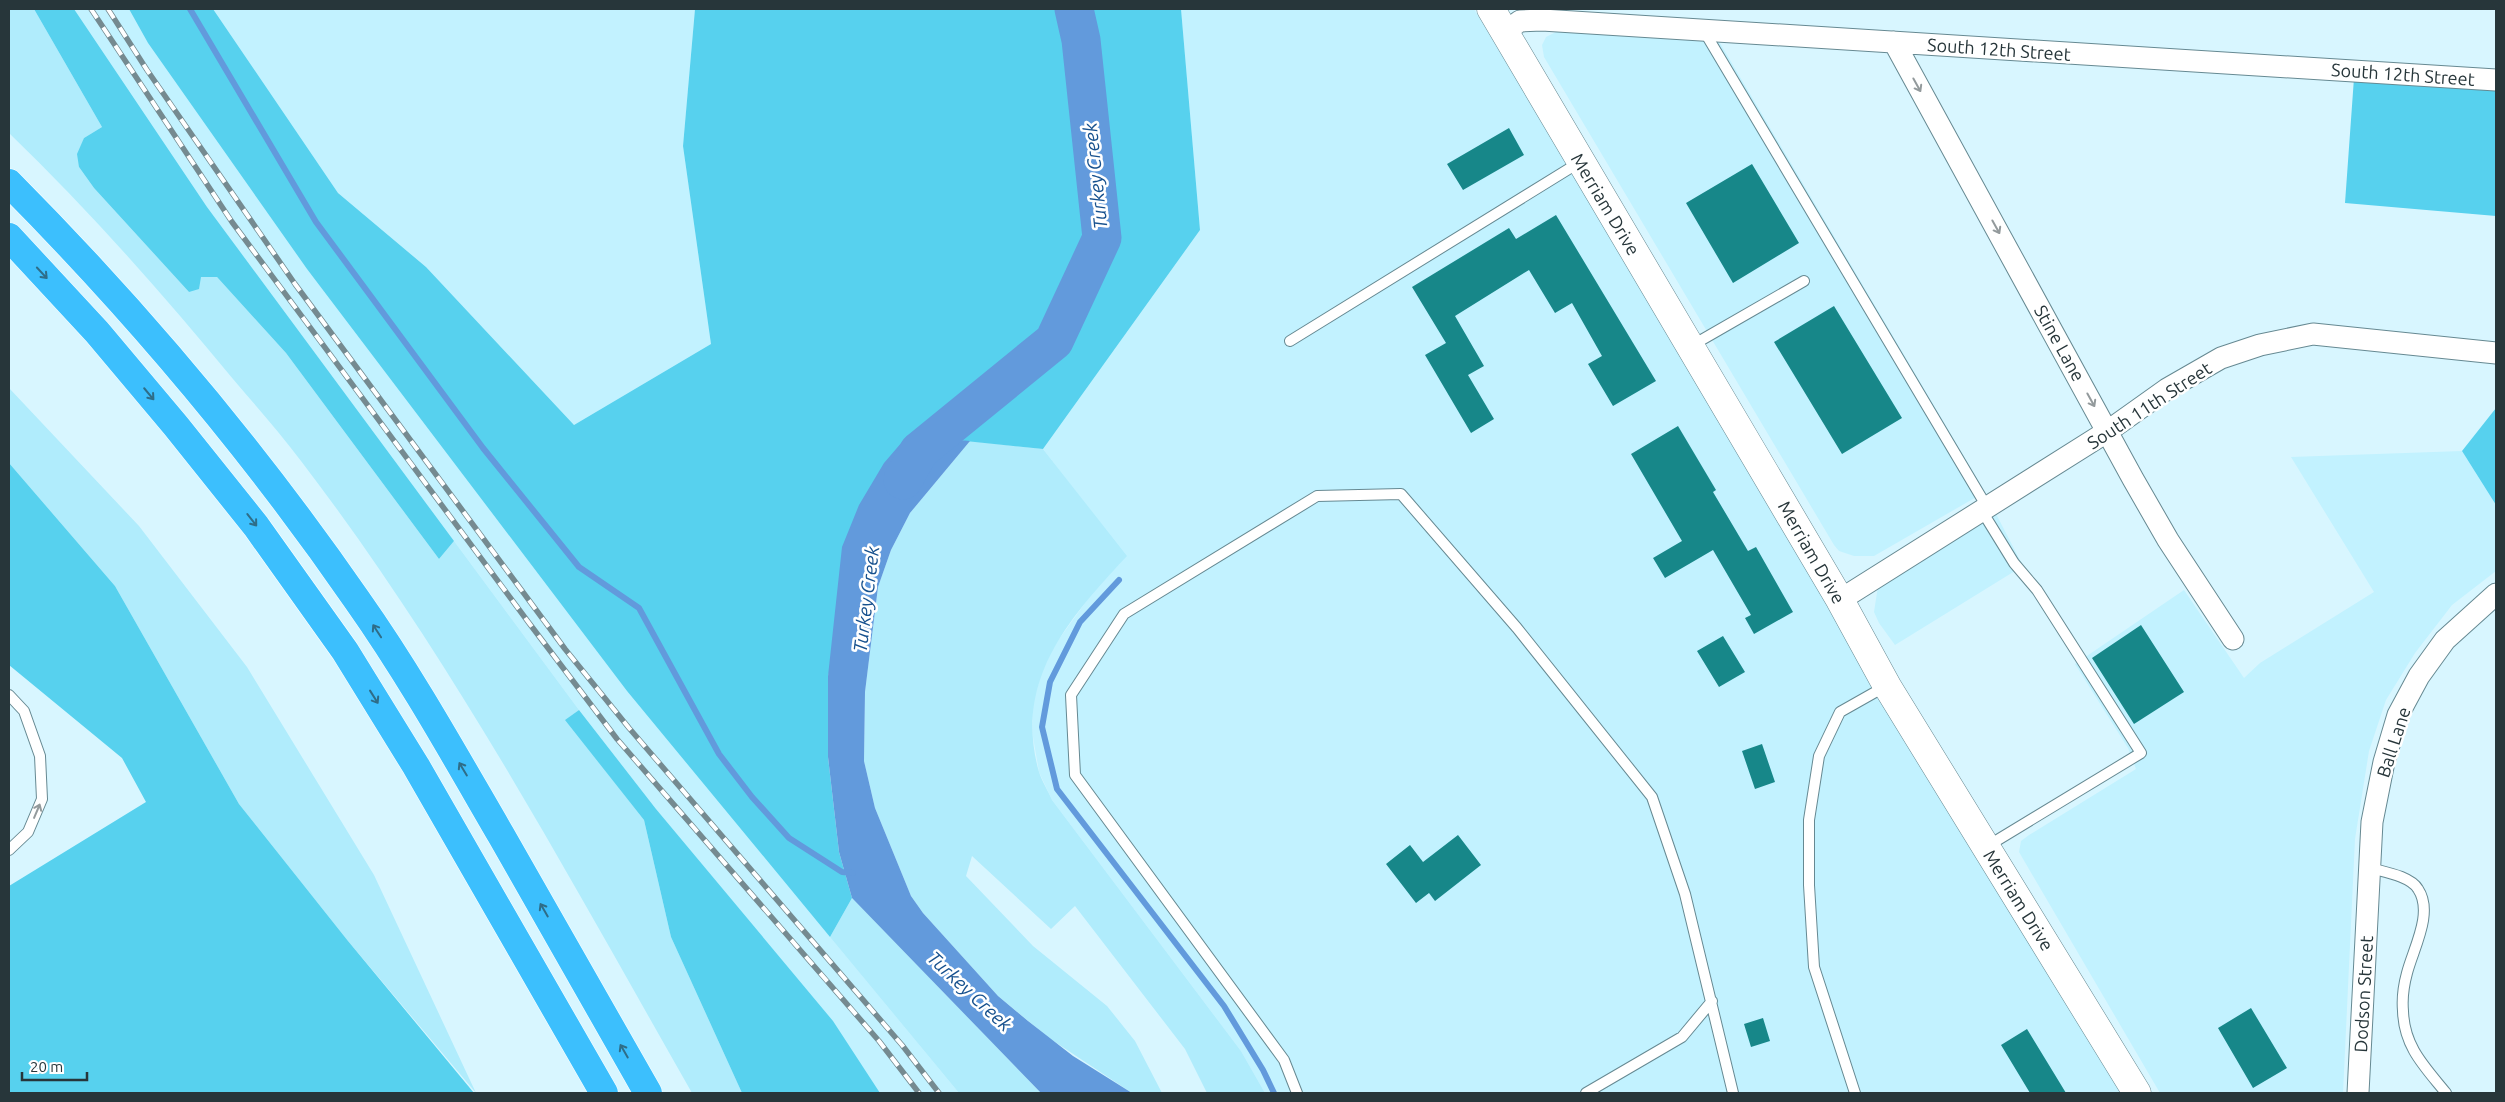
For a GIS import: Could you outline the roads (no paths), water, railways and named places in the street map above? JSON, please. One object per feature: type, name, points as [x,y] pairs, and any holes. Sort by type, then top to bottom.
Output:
[{"type":"highway","points":[[9,183],[84,261],[190,379],[248,452],[358,600],[411,683],[471,784],[648,1093]]},
{"type":"highway","points":[[9,237],[97,332],[176,426],[256,526],[345,651],[416,766],[604,1093]]},
{"type":"main road","name":"Merriam Drive","points":[[1491,9],[1840,600],[1887,686],[2137,1093]]},
{"type":"street","name":"South 12th Street","points":[[1505,32],[1520,21],[1542,20],[2496,80]]},
{"type":"street","name":"Stine Lane","points":[[1894,42],[2168,540],[2233,639]]},
{"type":"street","name":"South 11th Street","points":[[1840,600],[2108,431],[2167,388],[2221,358],[2260,345],[2313,334],[2496,353]]},
{"type":"street","name":"Ball Lane","points":[[2368,894],[2372,822],[2384,762],[2398,714],[2418,676],[2444,640],[2496,594]]},
{"type":"street","name":"Dodson Street","points":[[2358,1093],[2368,894]]},
{"type":"lane","points":[[1704,31],[2014,563],[2037,590],[2141,754],[1986,847]]},
{"type":"lane","points":[[1290,341],[1581,161]]},
{"type":"lane","points":[[1690,347],[1804,280]]},
{"type":"lane","points":[[1297,1093],[1284,1060],[1075,775],[1071,695],[1124,614],[1317,496],[1401,494],[1517,628],[1652,797],[1685,894],[1733,1093]]},
{"type":"lane","points":[[1855,1093],[1814,967],[1809,885],[1809,820],[1819,756],[1840,712],[1887,686]]},
{"type":"lane","points":[[9,695],[24,711],[40,756],[42,799],[28,832],[9,850]]},
{"type":"lane","points":[[2370,868],[2404,879],[2418,888],[2425,908],[2406,976],[2403,1011],[2407,1035],[2419,1062],[2446,1093]]},
{"type":"lane","points":[[1586,1093],[1682,1038],[1712,1002]]},
{"type":"water","points":[[908,435],[970,441],[910,513],[891,550],[878,587],[865,692],[864,761],[875,808],[911,896],[923,913],[998,996],[1073,1056],[1132,1093],[1041,1093],[852,898],[839,852],[828,757],[828,676],[842,547],[859,505],[884,463]]},
{"type":"waterway","points":[[190,9],[316,222],[483,448],[579,567],[639,608],[719,754],[752,797],[789,838],[842,872],[853,873]]},
{"type":"waterway","name":"Turkey Creek","points":[[903,480],[919,451],[1054,341],[1102,238],[1081,40],[1074,9]]},
{"type":"waterway","points":[[1119,580],[1080,622],[1050,682],[1042,727],[1057,789],[1224,1006],[1263,1070],[1274,1093]]},
{"type":"railway","points":[[91,9],[232,222],[617,739],[879,1041],[919,1093]]},
{"type":"railway","points":[[108,9],[147,70],[295,284],[565,649],[629,728],[902,1045],[939,1093]]}]
